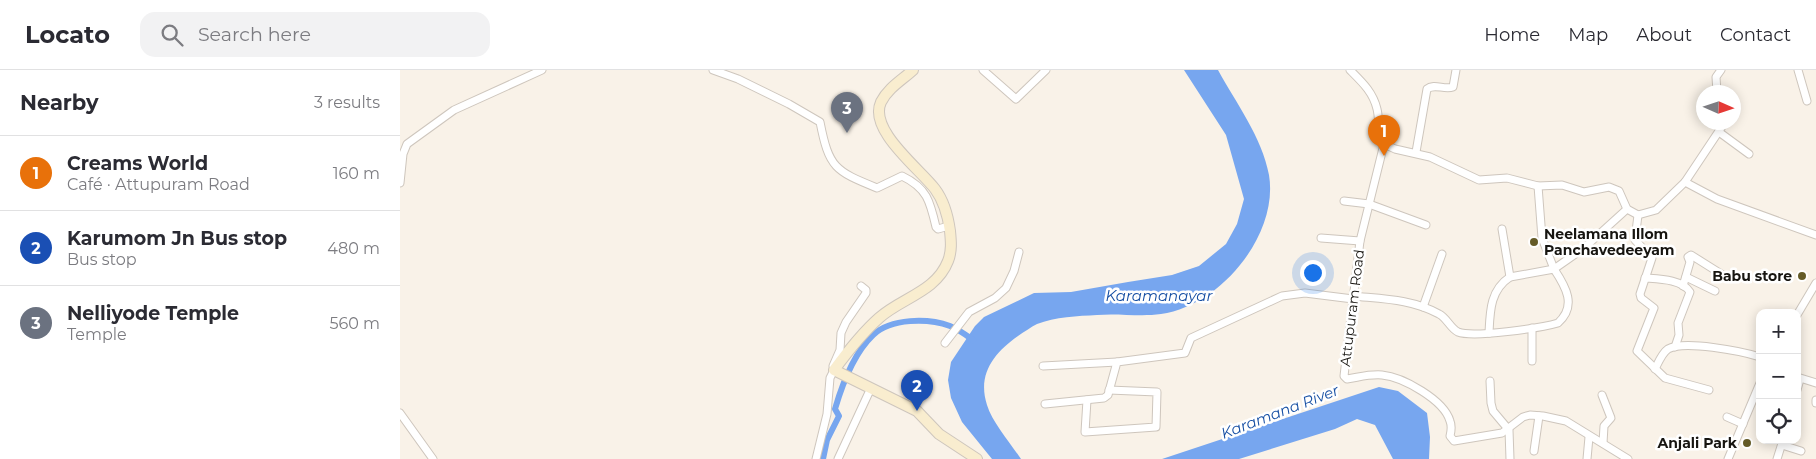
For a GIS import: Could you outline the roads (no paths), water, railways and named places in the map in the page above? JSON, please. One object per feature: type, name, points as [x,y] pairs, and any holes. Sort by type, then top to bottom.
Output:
[{"type":"main road","points":[[913,70],[888,91],[880,104],[880,116],[885,130],[898,150],[935,189],[944,204],[952,244],[948,261],[930,286],[880,316],[834,370],[917,411],[939,434],[977,459]]},
{"type":"street","points":[[400,183],[402,149],[414,139],[454,110],[542,70]]},
{"type":"street","points":[[713,70],[738,79],[820,122],[827,153],[834,166],[852,178],[877,188],[902,176],[913,181],[924,192],[936,227],[938,229],[949,226]]},
{"type":"street","points":[[983,70],[1016,98],[1046,70]]},
{"type":"street","points":[[1350,70],[1371,92],[1378,109],[1380,132],[1384,144],[1395,149],[1416,152],[1430,157],[1472,178],[1488,180],[1507,178],[1538,186],[1562,185],[1584,192],[1604,188],[1616,189],[1622,194],[1627,209],[1638,215],[1656,210],[1684,182],[1719,132],[1749,154]]},
{"type":"street","points":[[1416,152],[1426,89],[1431,86],[1453,87],[1456,70]]},
{"type":"street","points":[[1717,85],[1716,77],[1721,70]]},
{"type":"street","points":[[1798,70],[1807,100]]},
{"type":"street","name":"Attupuram Road","points":[[1384,144],[1360,241],[1344,376],[1347,379],[1367,374],[1384,375],[1423,391],[1446,413],[1451,422],[1450,436],[1454,441],[1502,433],[1522,418],[1530,415],[1566,421],[1628,459]]},
{"type":"street","points":[[1684,182],[1717,199],[1816,235]]},
{"type":"street","points":[[1043,366],[1117,362],[1185,353],[1191,338],[1282,296],[1305,293],[1396,300],[1423,307],[1445,317],[1459,332],[1488,333],[1558,323],[1568,309],[1567,289],[1554,269],[1542,238],[1538,186]]},
{"type":"street","points":[[1344,201],[1369,204],[1426,225]]},
{"type":"street","points":[[1488,333],[1493,297],[1499,287],[1510,277],[1554,269],[1584,248],[1627,209]]},
{"type":"street","points":[[1638,215],[1635,240],[1652,258],[1641,289],[1641,298],[1654,308],[1637,351],[1670,380],[1709,390]]},
{"type":"street","points":[[1502,229],[1510,277]]},
{"type":"street","points":[[1321,238],[1360,241]]},
{"type":"street","points":[[945,343],[975,307],[995,298],[1006,288],[1014,271],[1019,252]]},
{"type":"street","points":[[1423,307],[1442,254]]},
{"type":"street","points":[[1683,286],[1690,262],[1688,257],[1691,255],[1726,277]]},
{"type":"street","points":[[1686,277],[1716,291]]},
{"type":"street","points":[[1645,278],[1663,279],[1683,286],[1690,292],[1680,314],[1675,347]]},
{"type":"street","points":[[1801,309],[1816,283]]},
{"type":"street","points":[[816,459],[828,414],[830,378],[840,350],[841,333],[846,322],[866,293],[862,286]]},
{"type":"street","points":[[1532,328],[1532,361]]},
{"type":"street","points":[[1655,368],[1665,352],[1675,347],[1726,349],[1756,357]]},
{"type":"street","points":[[1045,404],[1104,398],[1109,390],[1117,362]]},
{"type":"street","points":[[1801,379],[1816,384]]},
{"type":"street","points":[[1490,381],[1491,403],[1494,411],[1508,430],[1510,459]]},
{"type":"street","points":[[838,459],[871,388]]},
{"type":"street","points":[[1087,400],[1084,435],[1156,427],[1157,392],[1109,390]]},
{"type":"street","points":[[1728,459],[1756,393]]},
{"type":"street","points":[[1602,395],[1611,418],[1604,426],[1603,443]]},
{"type":"street","points":[[400,413],[432,459]]},
{"type":"street","points":[[1534,451],[1539,416]]},
{"type":"street","points":[[1726,418],[1743,424]]},
{"type":"street","points":[[1587,459],[1590,437]]},
{"type":"street","points":[[1777,459],[1783,444]]},
{"type":"street","points":[[1785,444],[1801,451]]},
{"type":"water","name":"Karamanayar","points":[[1184,70],[1218,70],[1261,147],[1269,175],[1270,198],[1265,221],[1255,243],[1241,264],[1224,282],[1204,297],[1183,308],[1153,315],[1074,316],[1051,320],[1035,325],[1009,343],[990,365],[986,374],[984,394],[989,412],[1021,459],[992,459],[962,422],[951,398],[948,380],[951,362],[975,326],[984,317],[1034,293],[1071,292],[1172,275],[1199,266],[1226,244],[1237,224],[1244,199],[1226,135]]},
{"type":"water","points":[[1379,387],[1398,391],[1427,413],[1430,437],[1429,459],[1393,459],[1375,425],[1357,419],[1335,429],[1239,459],[1162,459]]},
{"type":"waterway","points":[[823,459],[827,440],[839,416],[835,409],[845,380],[854,360],[873,335],[890,325],[921,321],[950,326],[973,340]]},
{"type":"place","name":"Nelliyode Temple","points":[[847,133]]},
{"type":"place","name":"Creams World","points":[[1384,156]]},
{"type":"place","name":"Neelamana Illom Panchavedeeyam","points":[[1534,242]]},
{"type":"place","name":"Babu store","points":[[1802,276]]},
{"type":"place","name":"Karumom Jn Bus stop","points":[[917,411]]},
{"type":"place","name":"Anjali Park","points":[[1747,443]]},
{"type":"water label","name":"Karamana River","points":[[1280,412]]}]
